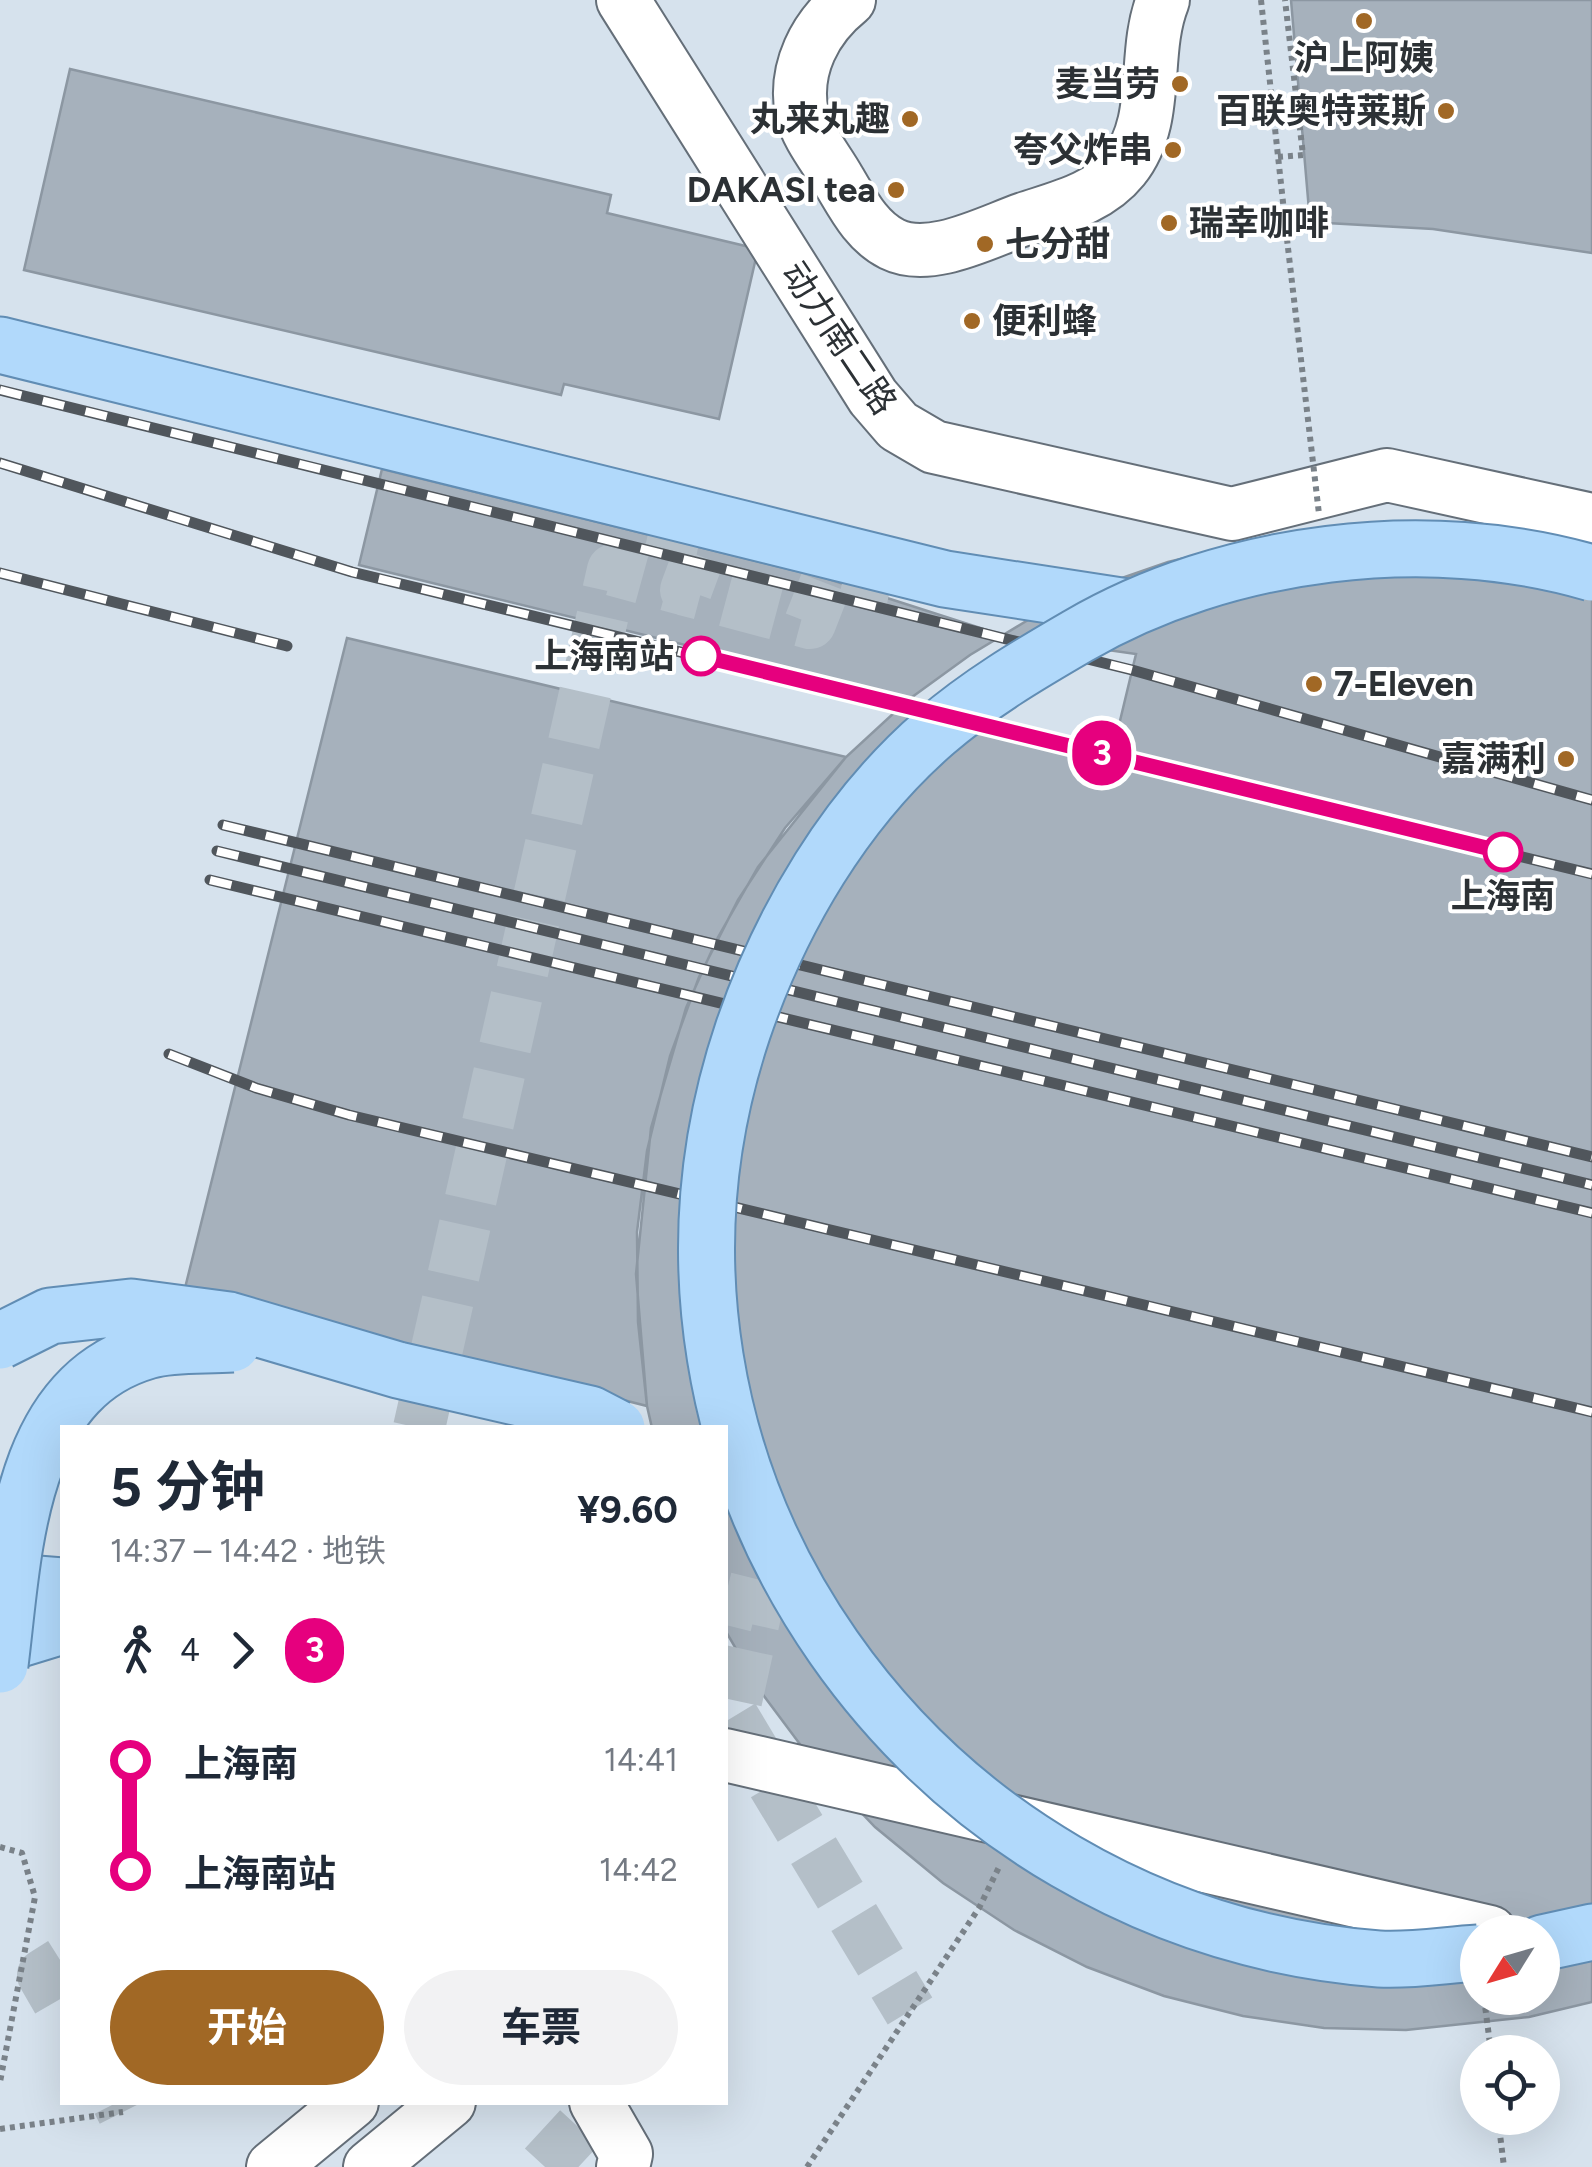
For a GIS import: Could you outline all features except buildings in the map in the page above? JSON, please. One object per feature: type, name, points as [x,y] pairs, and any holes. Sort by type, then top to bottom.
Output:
[{"type":"main road","points":[[0,346],[945,579],[1127,607]]},
{"type":"main road","points":[[1460,1954],[1382,1960],[1276,1941],[1186,1918],[1087,1876],[1016,1833],[951,1782],[904,1738],[842,1664],[739,1490],[715,1350],[709,1272],[712,1173],[722,1108],[756,992],[820,867],[898,768],[934,733],[996,685],[1127,607],[1201,581],[1293,562],[1372,553],[1462,550],[1592,573]]},
{"type":"main road","points":[[0,1341],[50,1316],[131,1308],[230,1320],[398,1370],[590,1414],[611,1425]]},
{"type":"main road","points":[[0,1665],[28,1476],[51,1429],[94,1377],[148,1350],[234,1344],[398,1370]]},
{"type":"main road","points":[[0,1580],[60,1586]]},
{"type":"main road","points":[[0,1645],[60,1627]]},
{"type":"main road","points":[[1560,1940],[1592,1932]]},
{"type":"lane","points":[[849,0],[814,36],[802,74],[802,115],[861,220],[892,245],[926,251],[1092,197],[1122,169],[1142,138],[1149,101],[1148,64],[1163,0]]},
{"type":"lane","name":"动力南二路","points":[[630,2],[873,397],[898,426],[934,447],[1232,514],[1387,475],[1592,520]]},
{"type":"lane","points":[[0,1555],[60,1573]]},
{"type":"lane","points":[[728,1757],[1460,1925]]},
{"type":"lane","points":[[1560,1948],[1592,1956]]},
{"type":"lane","points":[[273,2167],[348,2105]]},
{"type":"lane","points":[[370,2167],[445,2105]]},
{"type":"lane","points":[[598,2105],[626,2154],[623,2167]]},
{"type":"path","points":[[1261,0],[1321,533]]},
{"type":"path","points":[[1278,157],[1304,155],[1285,0]]},
{"type":"path","points":[[806,2167],[979,1908],[1016,1833]]},
{"type":"path","points":[[0,1847],[22,1853],[34,1898],[0,2082]]},
{"type":"path","points":[[0,2129],[123,2112]]},
{"type":"path","points":[[1500,2135],[1504,2167]]},
{"type":"tunnel","points":[[650,524],[706,536],[686,590],[810,623],[830,572],[891,585]]},
{"type":"tunnel","points":[[420,1425],[613,570],[686,590]]},
{"type":"tunnel","points":[[728,1599],[757,1606],[728,1737]]},
{"type":"tunnel","points":[[733,1717],[910,2011]]},
{"type":"tunnel","points":[[60,1964],[43,1975],[60,2005]]},
{"type":"tunnel","points":[[120,2105],[123,2112]]},
{"type":"tunnel","points":[[544,2166],[600,2105]]},
{"type":"railway","points":[[0,390],[1132,670],[1592,800]]},
{"type":"railway","points":[[0,463],[352,572],[1592,874]]},
{"type":"railway","points":[[0,573],[287,646]]},
{"type":"railway","points":[[223,825],[1592,1157]]},
{"type":"railway","points":[[217,851],[1592,1185]]},
{"type":"railway","points":[[210,880],[1592,1213]]},
{"type":"railway","points":[[169,1054],[256,1088],[349,1115],[1592,1412]]},
{"type":"metro line","name":"3","points":[[701,656],[1503,852]]},
{"type":"place","name":"沪上阿姨","points":[[1364,21]]},
{"type":"place","name":"麦当劳","points":[[1180,84]]},
{"type":"place","name":"百联奥特莱斯","points":[[1446,111]]},
{"type":"place","name":"丸来丸趣","points":[[910,119]]},
{"type":"place","name":"夸父炸串","points":[[1173,150]]},
{"type":"place","name":"DAKASI tea","points":[[896,190]]},
{"type":"place","name":"瑞幸咖啡","points":[[1169,223]]},
{"type":"place","name":"七分甜","points":[[985,244]]},
{"type":"place","name":"便利蜂","points":[[972,321]]},
{"type":"place","name":"上海南站","points":[[701,656]]},
{"type":"place","name":"7-Eleven","points":[[1314,684]]},
{"type":"place","name":"嘉满利","points":[[1566,759]]},
{"type":"place","name":"上海南","points":[[1503,852]]}]
